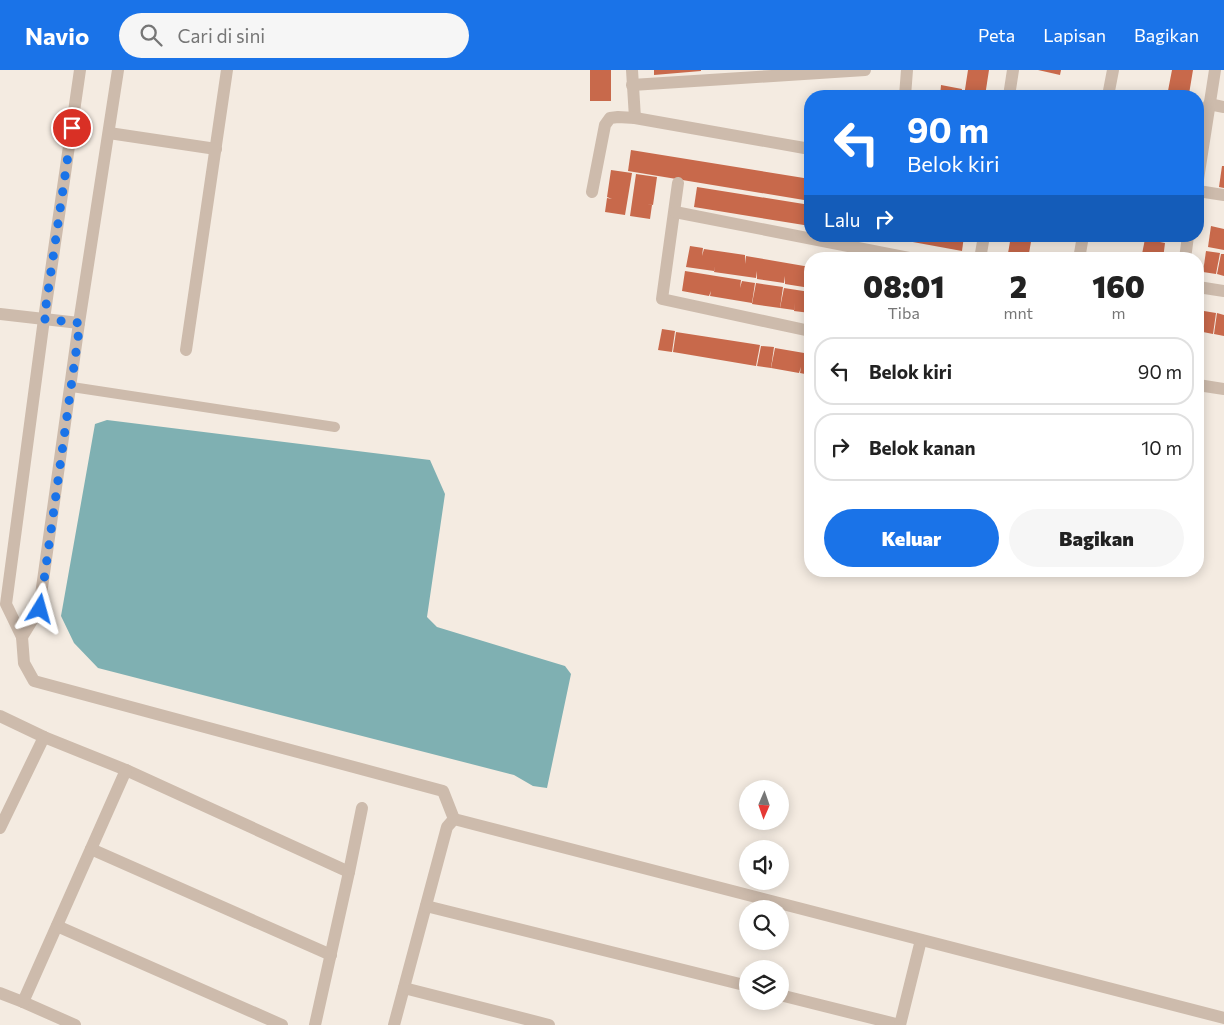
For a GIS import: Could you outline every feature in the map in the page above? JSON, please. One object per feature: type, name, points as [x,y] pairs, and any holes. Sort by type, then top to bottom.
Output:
[{"type":"street","points":[[80,70],[6,604],[22,637],[24,663],[34,681],[444,790],[454,820]]},
{"type":"street","points":[[22,637],[40,609],[118,70]]},
{"type":"street","points":[[186,350],[227,70]]},
{"type":"street","points":[[632,70],[635,118]]},
{"type":"street","points":[[632,84],[865,70]]},
{"type":"street","points":[[905,90],[907,70]]},
{"type":"street","points":[[1010,90],[1013,70]]},
{"type":"street","points":[[1109,90],[1112,70]]},
{"type":"street","points":[[1204,142],[1215,70]]},
{"type":"street","points":[[1210,104],[1224,107]]},
{"type":"street","points":[[592,192],[605,125],[610,118],[635,118],[804,148]]},
{"type":"street","points":[[109,133],[216,149]]},
{"type":"street","points":[[678,183],[662,299],[804,330]]},
{"type":"street","points":[[1204,191],[1224,195]]},
{"type":"street","points":[[675,212],[804,237]]},
{"type":"street","points":[[828,242],[878,252]]},
{"type":"street","points":[[1204,288],[1224,291]]},
{"type":"street","points":[[0,314],[80,323]]},
{"type":"street","points":[[1204,386],[1224,389]]},
{"type":"street","points":[[0,716],[44,737],[126,770],[349,872]]},
{"type":"street","points":[[0,828],[44,737]]},
{"type":"street","points":[[23,1002],[126,770]]},
{"type":"street","points":[[315,1025],[362,808]]},
{"type":"street","points":[[394,1025],[447,827],[454,820]]},
{"type":"street","points":[[454,820],[921,940],[1221,1020]]},
{"type":"street","points":[[91,849],[331,955]]},
{"type":"street","points":[[426,906],[739,984]]},
{"type":"street","points":[[57,926],[282,1025]]},
{"type":"street","points":[[789,997],[900,1025],[921,940]]},
{"type":"street","points":[[404,988],[549,1025]]},
{"type":"street","points":[[0,994],[75,1025]]},
{"type":"lane","points":[[72,387],[335,427]]},
{"type":"water","points":[[107,420],[430,460],[445,494],[427,617],[437,627],[565,666],[571,674],[547,788],[533,786],[514,775],[98,668],[74,643],[61,616],[95,424]]},
{"type":"building","points":[[590,70],[611,70],[611,101],[590,101]]},
{"type":"building","points":[[654,70],[701,70],[701,71],[654,75]]},
{"type":"building","points":[[968,70],[989,70],[986,90],[965,90]]},
{"type":"building","points":[[1038,70],[1061,70],[1060,75]]},
{"type":"building","points":[[1172,70],[1193,70],[1190,90],[1168,90]]},
{"type":"building","points":[[941,85],[962,89],[962,90],[941,90]]},
{"type":"building","points":[[631,150],[804,178],[804,200],[628,171]]},
{"type":"building","points":[[1222,166],[1224,166],[1224,188],[1219,187]]},
{"type":"building","points":[[611,170],[632,173],[625,215],[605,212],[607,198],[612,199],[607,197]]},
{"type":"building","points":[[636,174],[657,177],[653,205],[647,204],[652,205],[650,219],[630,216]]},
{"type":"building","points":[[697,187],[804,204],[804,225],[694,207]]},
{"type":"building","points":[[1211,226],[1224,229],[1224,250],[1208,247]]},
{"type":"building","points":[[913,242],[963,242],[962,251]]},
{"type":"building","points":[[1010,242],[1031,242],[1029,252],[1008,252]]},
{"type":"building","points":[[1144,242],[1165,243],[1164,252],[1142,252]]},
{"type":"building","points":[[690,246],[703,248],[702,256],[704,249],[745,255],[745,264],[746,256],[804,266],[804,287],[785,284],[785,276],[784,283],[757,279],[757,271],[756,278],[714,272],[715,266],[714,271],[686,267]]},
{"type":"building","points":[[1206,251],[1220,253],[1216,274],[1204,272]]},
{"type":"building","points":[[1221,254],[1224,254],[1224,276],[1217,274]]},
{"type":"building","points":[[685,271],[741,280],[740,288],[742,281],[755,283],[752,303],[710,296],[711,291],[709,296],[682,291]]},
{"type":"building","points":[[756,283],[783,287],[780,308],[752,304]]},
{"type":"building","points":[[784,288],[804,291],[804,312],[794,311],[795,303],[794,310],[780,308]]},
{"type":"building","points":[[1204,311],[1216,313],[1213,334],[1204,332]]},
{"type":"building","points":[[1217,313],[1224,315],[1224,336],[1214,334]]},
{"type":"building","points":[[662,329],[675,331],[672,352],[658,350]]},
{"type":"building","points":[[676,332],[760,345],[756,366],[673,352]]},
{"type":"building","points":[[761,346],[774,347],[771,368],[757,366]]},
{"type":"building","points":[[775,348],[804,353],[804,374],[800,373],[801,367],[799,373],[771,368]]},
{"type":"route","points":[[40,609],[80,323],[44,319],[72,128]]}]
